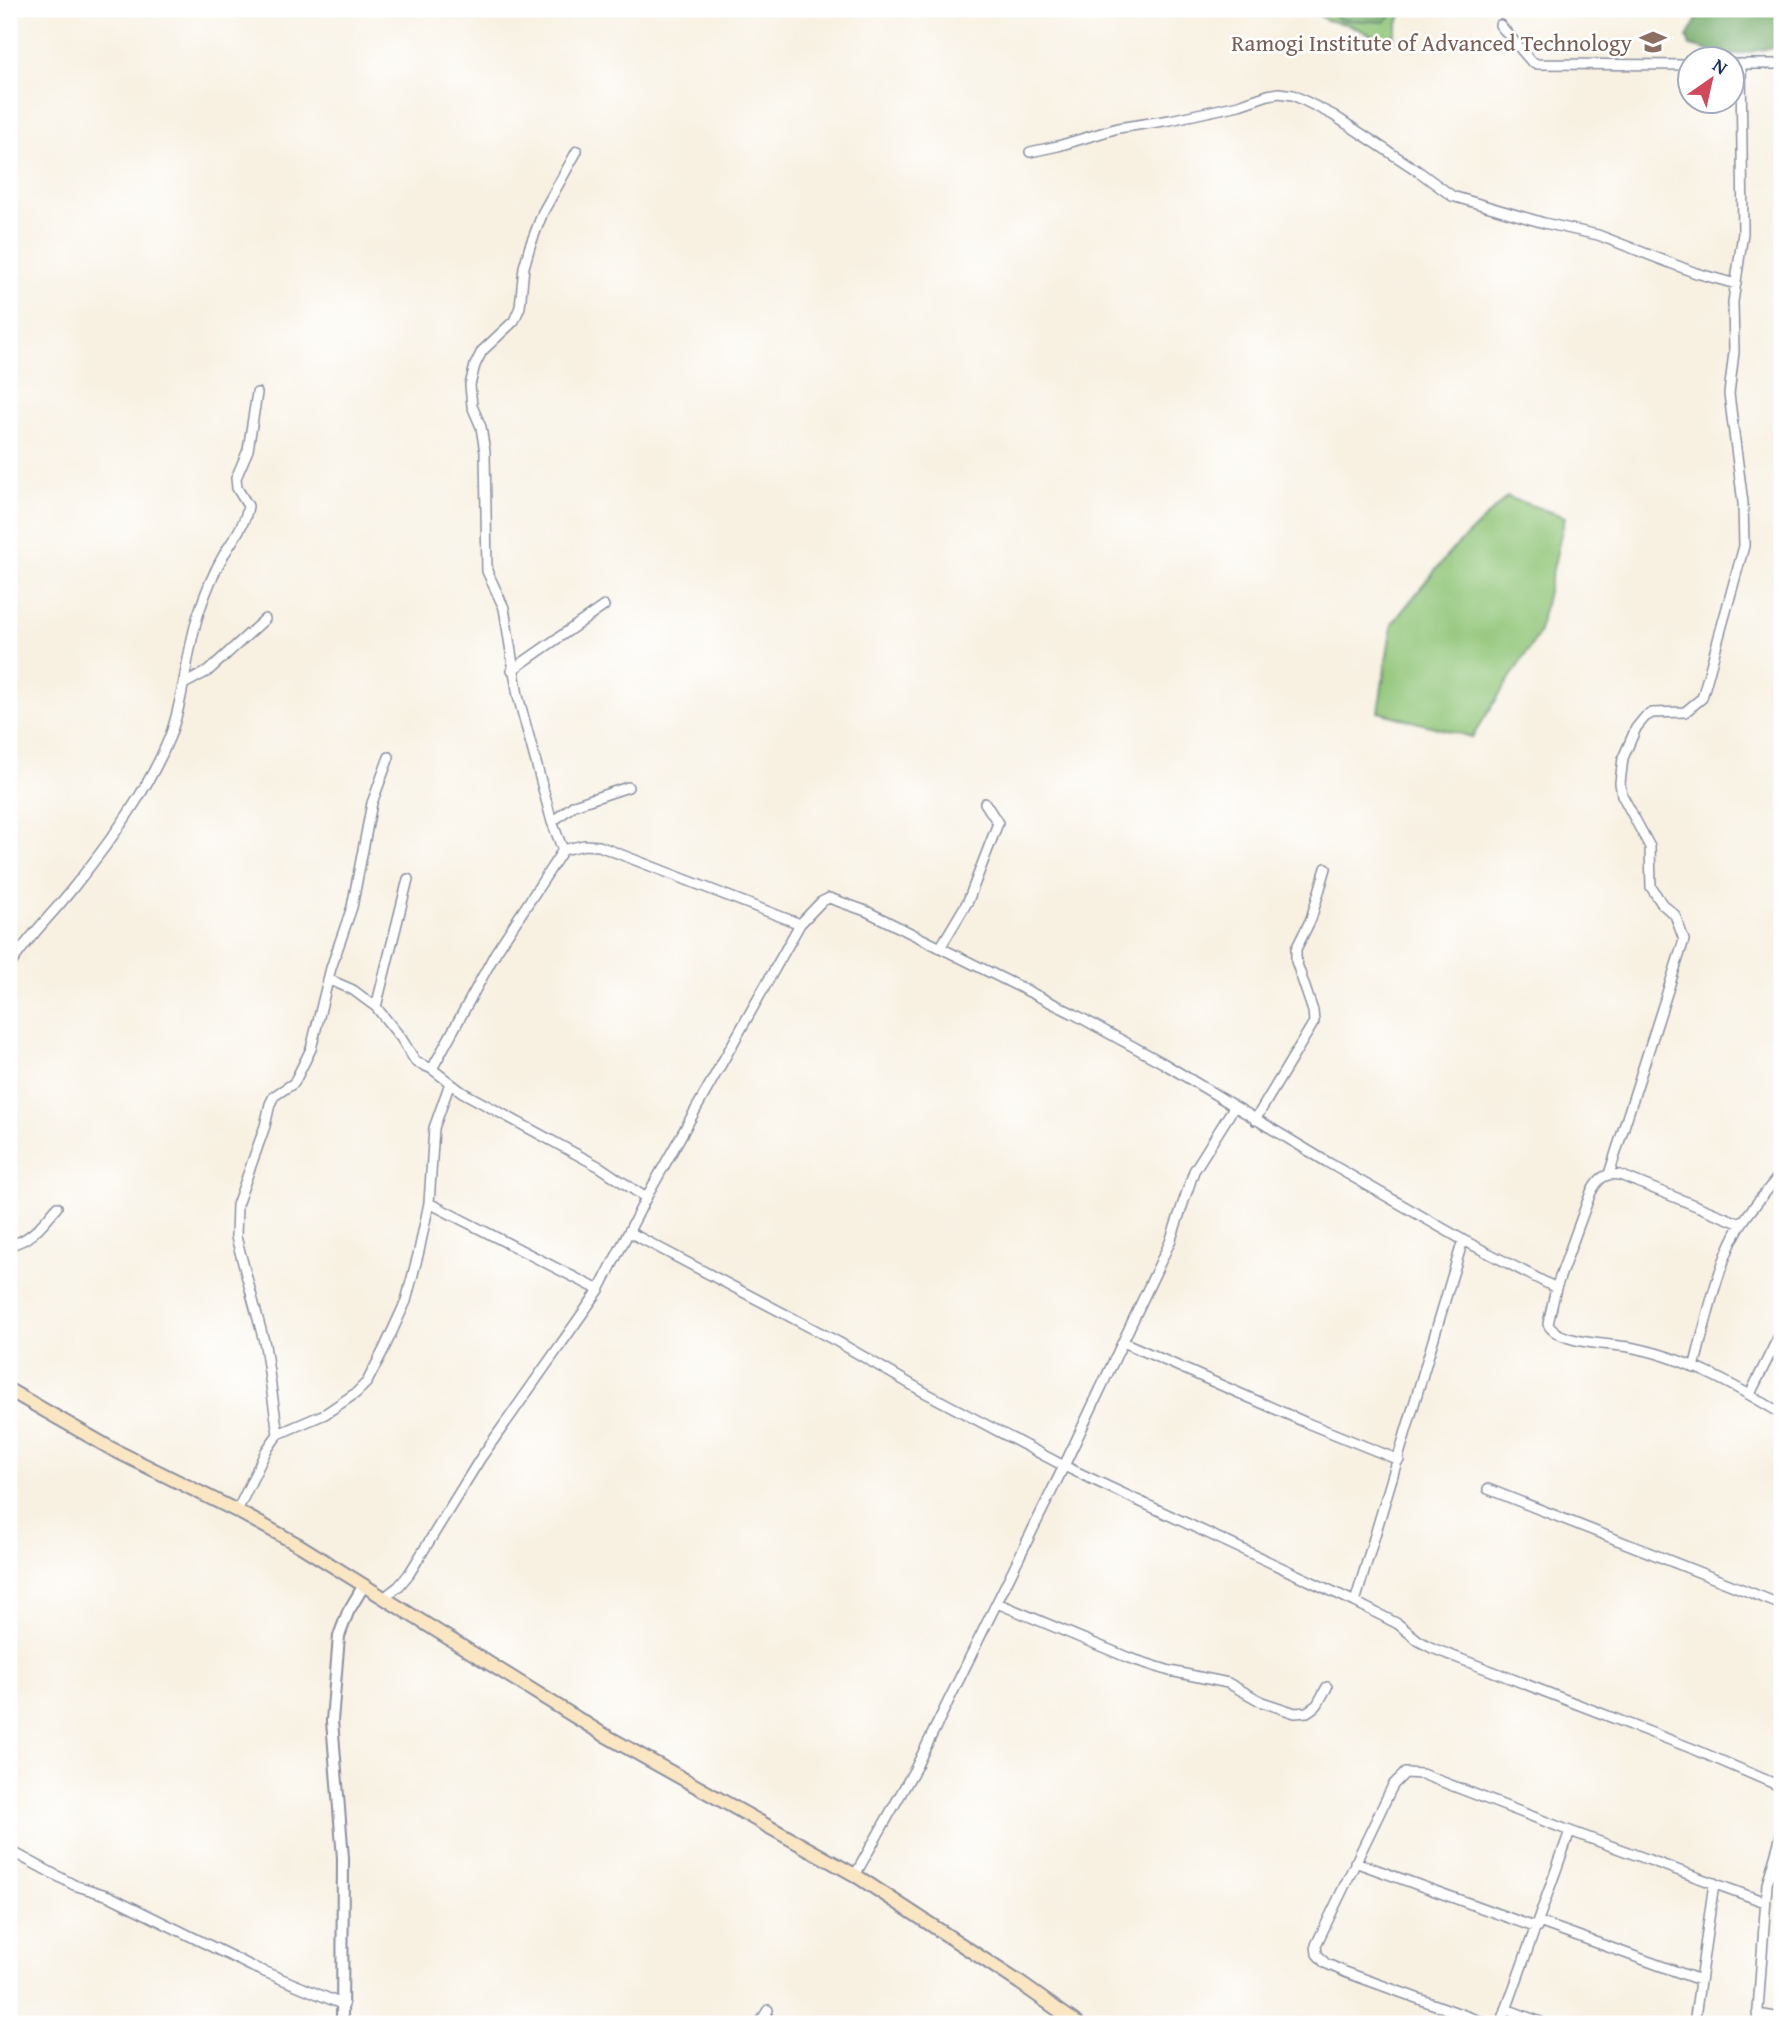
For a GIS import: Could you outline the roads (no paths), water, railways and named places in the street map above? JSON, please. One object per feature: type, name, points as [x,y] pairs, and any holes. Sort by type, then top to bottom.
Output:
[{"type":"main road","points":[[9,1390],[112,1449],[299,1545],[601,1733],[855,1875],[1078,2024]]},
{"type":"street","points":[[1500,25],[1531,61],[1537,64],[1676,65]]},
{"type":"street","points":[[1746,64],[1782,64]]},
{"type":"street","points":[[1030,152],[1118,128],[1239,105],[1268,95],[1293,95],[1333,115],[1452,196],[1544,223],[1598,235],[1696,273],[1736,284]]},
{"type":"street","points":[[1609,1174],[1684,940],[1675,915],[1662,904],[1651,887],[1650,847],[1622,795],[1620,783],[1623,758],[1636,728],[1645,717],[1652,713],[1685,712],[1702,698],[1744,546],[1743,503],[1729,394],[1734,352],[1733,302],[1742,233],[1738,116]]},
{"type":"street","points":[[563,850],[552,822],[512,670],[504,608],[488,571],[485,452],[481,427],[472,405],[470,385],[482,351],[514,321],[520,307],[524,267],[543,212],[577,151]]},
{"type":"street","points":[[9,967],[72,889],[132,806],[170,736],[199,612],[221,559],[247,513],[248,506],[237,488],[236,478],[248,450],[257,393]]},
{"type":"street","points":[[512,670],[604,606]]},
{"type":"street","points":[[184,684],[208,671],[265,619]]},
{"type":"street","points":[[278,1434],[265,1345],[236,1237],[237,1205],[270,1104],[274,1096],[294,1083],[311,1049],[328,979],[352,907],[372,803],[389,757]]},
{"type":"street","points":[[552,822],[574,805],[628,787]]},
{"type":"street","points":[[940,948],[968,901],[981,862],[996,832],[998,823],[985,803]]},
{"type":"street","points":[[432,1069],[496,952],[563,850],[584,845],[598,846],[800,924]]},
{"type":"street","points":[[1255,1120],[1314,1022],[1313,1011],[1296,961],[1296,949],[1311,919],[1326,868]]},
{"type":"street","points":[[376,1007],[408,879]]},
{"type":"street","points":[[385,1597],[409,1574],[488,1448],[599,1290],[646,1198],[800,924],[821,902],[829,898],[866,911],[1074,1014],[1163,1063],[1255,1120],[1463,1240],[1556,1288]]},
{"type":"street","points":[[328,979],[353,990],[376,1007],[416,1062],[432,1069],[462,1092],[600,1167],[646,1198]]},
{"type":"street","points":[[237,1511],[266,1451],[278,1434],[325,1414],[345,1402],[367,1382],[406,1301],[429,1203],[434,1128],[450,1083]]},
{"type":"street","points":[[855,1875],[916,1766],[1064,1466],[1170,1242],[1194,1171],[1234,1107]]},
{"type":"street","points":[[1694,1368],[1713,1295],[1741,1224],[1782,1172]]},
{"type":"street","points":[[1741,1224],[1633,1180],[1609,1174],[1598,1178],[1556,1288],[1548,1320],[1550,1329],[1557,1334],[1573,1339],[1641,1349],[1694,1368],[1750,1394],[1782,1414]]},
{"type":"street","points":[[429,1203],[599,1290]]},
{"type":"street","points":[[9,1245],[22,1243],[30,1238],[57,1208]]},
{"type":"street","points":[[629,1232],[838,1342],[924,1392],[1064,1466],[1354,1602],[1398,1624],[1432,1648],[1696,1750],[1782,1787]]},
{"type":"street","points":[[1354,1602],[1399,1460],[1463,1240]]},
{"type":"street","points":[[1750,1394],[1782,1330]]},
{"type":"street","points":[[1122,1342],[1399,1460]]},
{"type":"street","points":[[1488,1489],[1782,1605]]},
{"type":"street","points":[[342,2024],[344,1858],[332,1721],[340,1636],[348,1612],[363,1585]]},
{"type":"street","points":[[997,1603],[1129,1658],[1170,1671],[1228,1683],[1262,1702],[1295,1713],[1307,1712],[1317,1705],[1327,1687]]},
{"type":"street","points":[[1488,2024],[1345,1972],[1325,1963],[1317,1954],[1317,1945],[1355,1862],[1393,1786],[1405,1773],[1422,1774],[1765,1902]]},
{"type":"street","points":[[1501,2024],[1570,1831]]},
{"type":"street","points":[[1782,1832],[1767,1884],[1757,2019],[1782,2018]]},
{"type":"street","points":[[9,1850],[74,1885],[109,1896],[253,1967],[344,2005]]},
{"type":"street","points":[[1355,1862],[1700,1980]]},
{"type":"street","points":[[1694,2024],[1714,1883]]},
{"type":"street","points":[[759,2024],[768,2010]]},
{"type":"street","points":[[1506,2010],[1546,2024]]},
{"type":"place","name":"Ramogi Institute of Advanced Technology","points":[[1653,42]]}]
